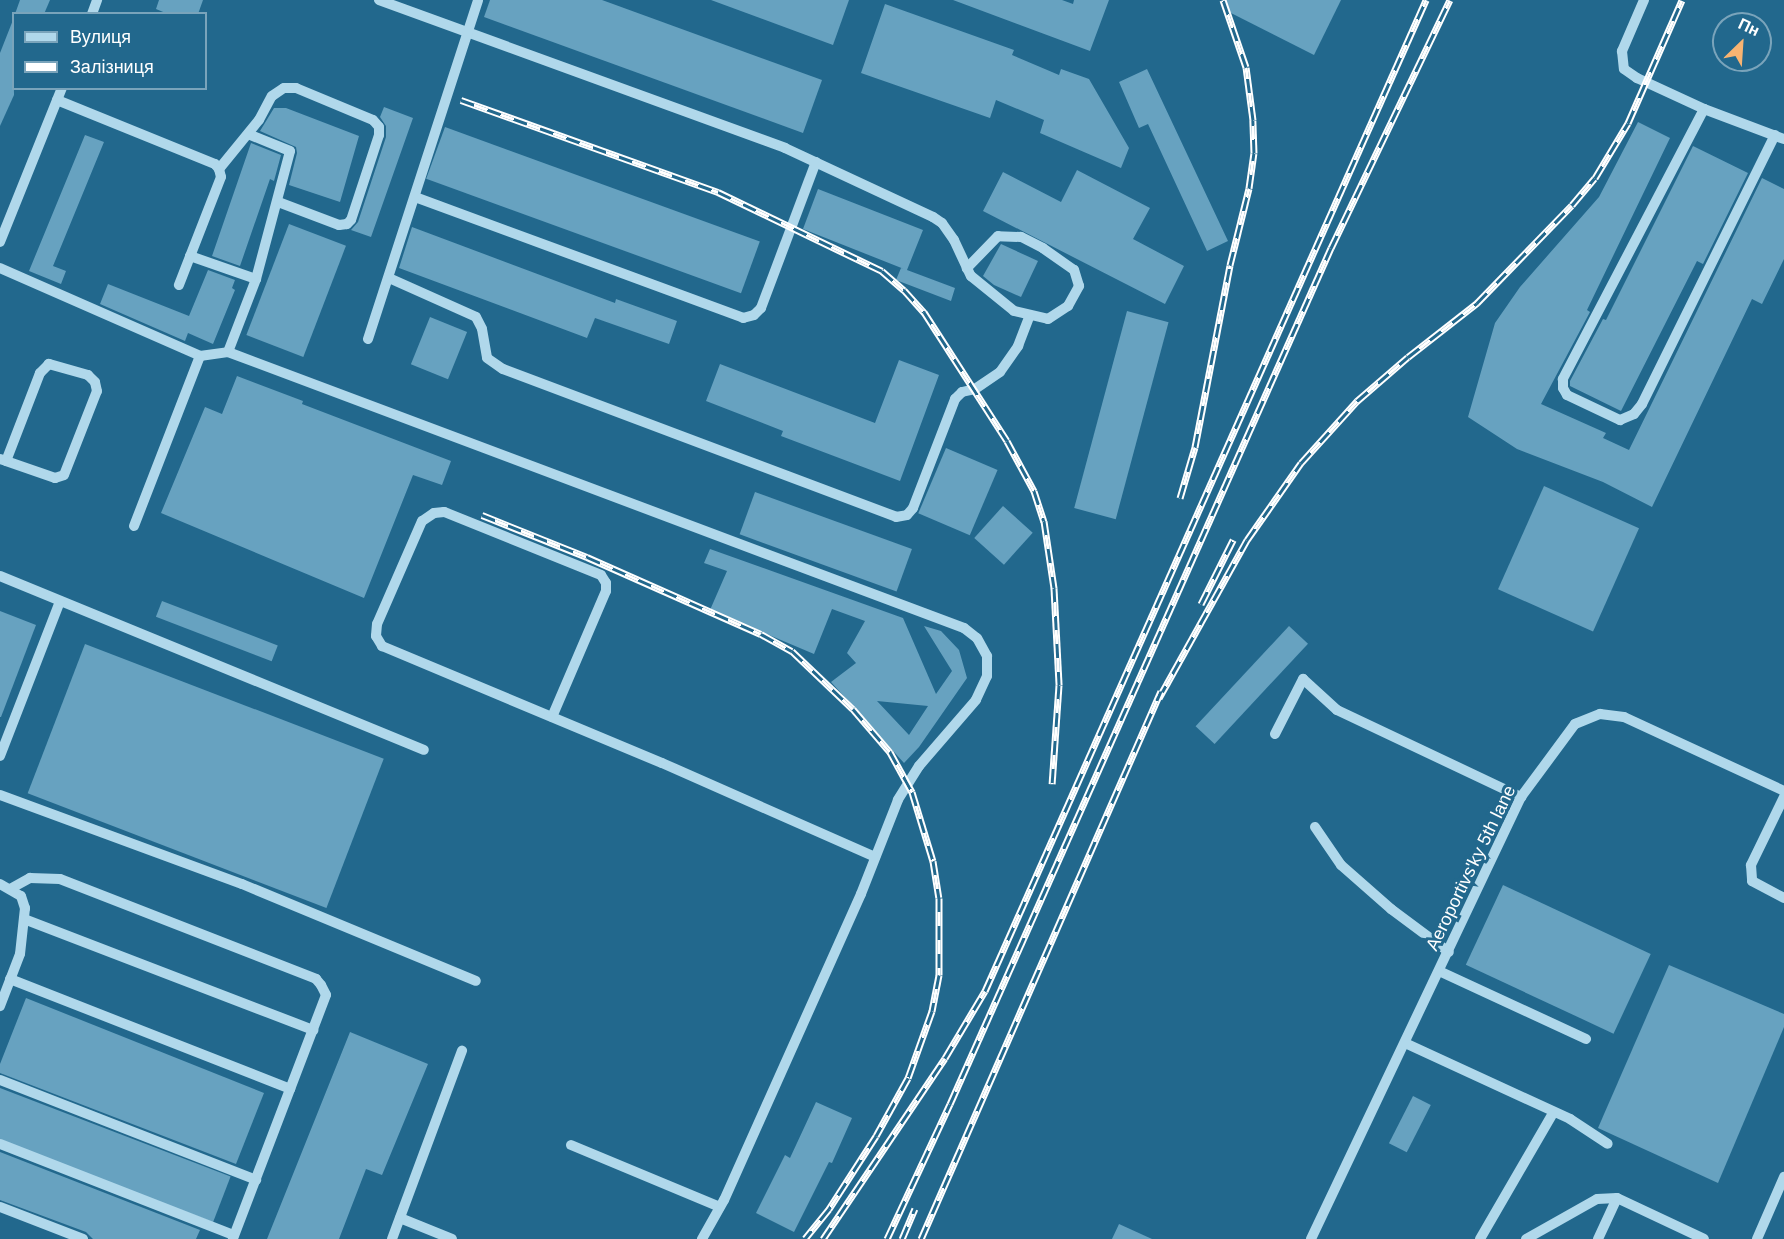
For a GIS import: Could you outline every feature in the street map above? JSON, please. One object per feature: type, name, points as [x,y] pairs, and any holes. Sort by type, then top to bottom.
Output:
[{"type":"street","points":[[379,0],[785,148],[933,217],[942,223],[954,240],[967,268],[971,276],[1014,311],[1047,319],[1068,306],[1079,286],[1074,270],[1043,248],[1021,237],[998,236],[967,268]]},
{"type":"street","points":[[368,339],[478,0]]},
{"type":"street","points":[[1644,0],[1622,51],[1624,69],[1637,78],[1704,109],[1779,137],[1642,404],[1634,414],[1620,420],[1567,395],[1563,388],[1563,379],[1704,109]]},
{"type":"street","points":[[219,169],[248,134],[272,96],[284,88],[296,88],[373,120],[379,127],[379,135],[351,220],[347,224],[339,225],[278,202]]},
{"type":"street","points":[[0,242],[61,90]]},
{"type":"street","points":[[57,100],[215,164],[219,169],[222,177],[179,285]]},
{"type":"street","points":[[228,352],[256,279],[290,151],[248,134]]},
{"type":"street","points":[[415,198],[743,318],[754,315],[761,308],[816,162]]},
{"type":"street","points":[[190,256],[256,279]]},
{"type":"street","points":[[0,268],[200,356],[228,352],[964,627],[977,638],[987,656],[987,676],[976,700],[919,766],[898,800],[720,1207],[702,1239]]},
{"type":"street","points":[[389,278],[476,316],[482,329],[487,358],[503,369],[896,517],[907,515],[912,508],[956,399],[962,392],[975,389],[1000,372],[1018,346],[1030,315]]},
{"type":"street","points":[[134,526],[200,356]]},
{"type":"street","points":[[50,364],[88,375],[95,382],[97,391],[64,475],[55,478],[3,460],[40,373],[50,364]]},
{"type":"street","points":[[552,717],[606,591],[606,583],[601,575],[580,566],[444,512],[434,513],[422,522],[377,624],[376,636],[382,646],[875,857]]},
{"type":"street","points":[[0,576],[424,750]]},
{"type":"street","points":[[0,756],[60,601]]},
{"type":"street","points":[[1275,734],[1303,679],[1337,710],[1521,797]]},
{"type":"street","name":"Aeroportivs'ky 5th lane","points":[[1311,1239],[1521,797],[1575,724],[1600,714],[1624,717],[1784,791]]},
{"type":"street","points":[[0,795],[242,884],[476,981]]},
{"type":"street","points":[[1784,797],[1751,865],[1752,881],[1784,898]]},
{"type":"street","points":[[1315,827],[1341,865],[1391,909],[1449,952]]},
{"type":"street","points":[[0,1144],[234,1237],[326,995],[316,979],[60,879],[30,878],[5,887]]},
{"type":"street","points":[[0,1006],[20,954],[25,908],[21,896],[5,887]]},
{"type":"street","points":[[24,918],[313,1030]]},
{"type":"street","points":[[1439,971],[1586,1039]]},
{"type":"street","points":[[10,979],[290,1089]]},
{"type":"street","points":[[1405,1043],[1570,1119],[1608,1143]]},
{"type":"street","points":[[392,1239],[462,1051]]},
{"type":"street","points":[[0,1080],[256,1180]]},
{"type":"street","points":[[1480,1239],[1553,1113]]},
{"type":"street","points":[[571,1145],[720,1207]]},
{"type":"street","points":[[1757,1239],[1784,1178]]},
{"type":"street","points":[[1598,1239],[1617,1198]]},
{"type":"street","points":[[1526,1239],[1597,1199],[1617,1198],[1704,1239]]},
{"type":"street","points":[[0,1207],[83,1239]]},
{"type":"street","points":[[400,1218],[452,1239]]},
{"type":"building","points":[[20,0],[50,0],[45,12],[16,12]]},
{"type":"building","points":[[159,0],[203,0],[199,12],[163,12],[156,9]]},
{"type":"building","points":[[490,0],[602,0],[822,80],[803,133],[484,17]]},
{"type":"building","points":[[711,0],[849,0],[833,45]]},
{"type":"building","points":[[953,0],[1062,0],[1073,4],[1074,0],[1109,0],[1090,51]]},
{"type":"building","points":[[1225,0],[1341,0],[1314,55],[1229,12]]},
{"type":"building","points":[[885,4],[1014,50],[1012,55],[1059,75],[1061,69],[1089,79],[1129,148],[1121,168],[1040,133],[1044,120],[996,100],[990,118],[861,73]]},
{"type":"building","points":[[12,23],[12,90],[14,95],[0,126],[0,53]]},
{"type":"building","points":[[1147,69],[1228,241],[1207,251],[1148,124],[1139,128],[1119,82]]},
{"type":"building","points":[[384,107],[413,118],[371,237],[351,230],[358,222],[386,137],[386,126],[380,117]]},
{"type":"building","points":[[274,108],[286,108],[359,136],[340,202],[289,185],[297,153],[296,147],[260,131]]},
{"type":"building","points":[[1638,122],[1670,138],[1587,310],[1590,312],[1541,404],[1606,433],[1603,438],[1629,450],[1762,178],[1784,189],[1784,259],[1762,304],[1752,299],[1652,507],[1603,482],[1517,449],[1468,417],[1495,323],[1520,287],[1599,197]]},
{"type":"building","points":[[445,127],[760,242],[741,293],[426,179]]},
{"type":"building","points":[[85,135],[104,142],[53,266],[66,271],[61,284],[29,271]]},
{"type":"building","points":[[251,143],[281,155],[274,181],[270,179],[240,266],[212,256]]},
{"type":"building","points":[[1693,146],[1748,173],[1703,264],[1697,261],[1621,411],[1570,386],[1570,381],[1603,319],[1606,320]]},
{"type":"building","points":[[1077,170],[1150,208],[1133,239],[1184,266],[1165,304],[983,211],[1003,172],[1061,202]]},
{"type":"building","points":[[818,189],[923,230],[907,270],[955,288],[951,301],[896,280],[901,268],[904,269],[803,229]]},
{"type":"building","points":[[289,224],[346,246],[303,357],[246,335]]},
{"type":"building","points":[[412,227],[615,303],[616,299],[677,321],[669,344],[595,318],[587,338],[399,268]]},
{"type":"building","points":[[1001,244],[1038,261],[1021,297],[994,285],[983,276]]},
{"type":"building","points":[[208,270],[235,280],[232,288],[235,290],[213,344],[188,333],[185,341],[100,304],[108,284],[189,316]]},
{"type":"building","points":[[1127,311],[1169,322],[1116,519],[1074,508]]},
{"type":"building","points":[[430,317],[467,332],[448,379],[411,364]]},
{"type":"building","points":[[899,360],[939,375],[900,481],[781,436],[783,431],[706,401],[720,364],[875,423]]},
{"type":"building","points":[[237,376],[303,401],[302,404],[451,461],[442,485],[413,475],[364,598],[161,513],[205,407],[222,414]]},
{"type":"building","points":[[946,448],[998,470],[970,535],[918,513]]},
{"type":"building","points":[[1544,486],[1639,528],[1593,632],[1498,589]]},
{"type":"building","points":[[755,492],[912,549],[897,591],[740,534]]},
{"type":"building","points":[[1003,506],[1033,533],[1004,565],[974,538]]},
{"type":"building","points":[[710,549],[903,618],[936,694],[952,671],[924,626],[941,631],[959,650],[967,678],[919,747],[904,763],[831,682],[856,663],[847,653],[865,621],[832,609],[814,654],[710,610],[727,571],[704,563]],"holes":[[[877,701],[928,706],[909,735]]]},
{"type":"building","points":[[162,601],[278,645],[272,661],[156,617]]},
{"type":"building","points":[[0,611],[36,625],[1,717],[0,717]]},
{"type":"building","points":[[1289,626],[1308,644],[1215,744],[1196,726]]},
{"type":"building","points":[[85,644],[384,759],[326,908],[28,793]]},
{"type":"building","points":[[1503,885],[1651,954],[1614,1034],[1466,965]]},
{"type":"building","points":[[1669,965],[1784,1014],[1784,1027],[1718,1183],[1598,1128]]},
{"type":"building","points":[[26,998],[264,1093],[236,1164],[0,1073],[0,1064]]},
{"type":"building","points":[[350,1032],[428,1064],[382,1175],[366,1169],[339,1239],[267,1239]]},
{"type":"building","points":[[0,1088],[231,1177],[213,1222],[0,1140]]},
{"type":"building","points":[[1413,1096],[1431,1105],[1407,1152],[1389,1143]]},
{"type":"building","points":[[816,1102],[852,1118],[832,1163],[829,1162],[794,1232],[756,1213],[785,1155],[790,1158]]},
{"type":"building","points":[[0,1152],[200,1230],[196,1239],[93,1239],[86,1232],[0,1200]]},
{"type":"building","points":[[1119,1224],[1152,1239],[1112,1239]]},
{"type":"railway","points":[[1180,498],[1195,447],[1230,265],[1249,188],[1254,153],[1253,120],[1246,67],[1223,0]]},
{"type":"railway","points":[[823,1239],[945,1058],[985,991],[1426,0]]},
{"type":"railway","points":[[887,1239],[950,1104],[1331,248],[1450,0]]},
{"type":"railway","points":[[1159,698],[1247,540],[1301,463],[1357,401],[1408,357],[1477,303],[1572,205],[1595,178],[1628,123],[1682,0]]},
{"type":"railway","points":[[461,100],[718,192],[882,271],[924,312],[1007,441],[1034,491],[1044,521],[1054,588],[1059,685],[1052,784]]},
{"type":"railway","points":[[482,515],[587,557],[761,634],[792,651],[853,709],[890,752],[912,792],[933,861],[939,898],[939,975],[932,1011],[908,1078],[876,1136],[829,1209],[805,1239]]},
{"type":"railway","points":[[1201,604],[1233,540]]},
{"type":"railway","points":[[921,1239],[1161,691]]},
{"type":"railway","points":[[902,1239],[915,1209]]}]
